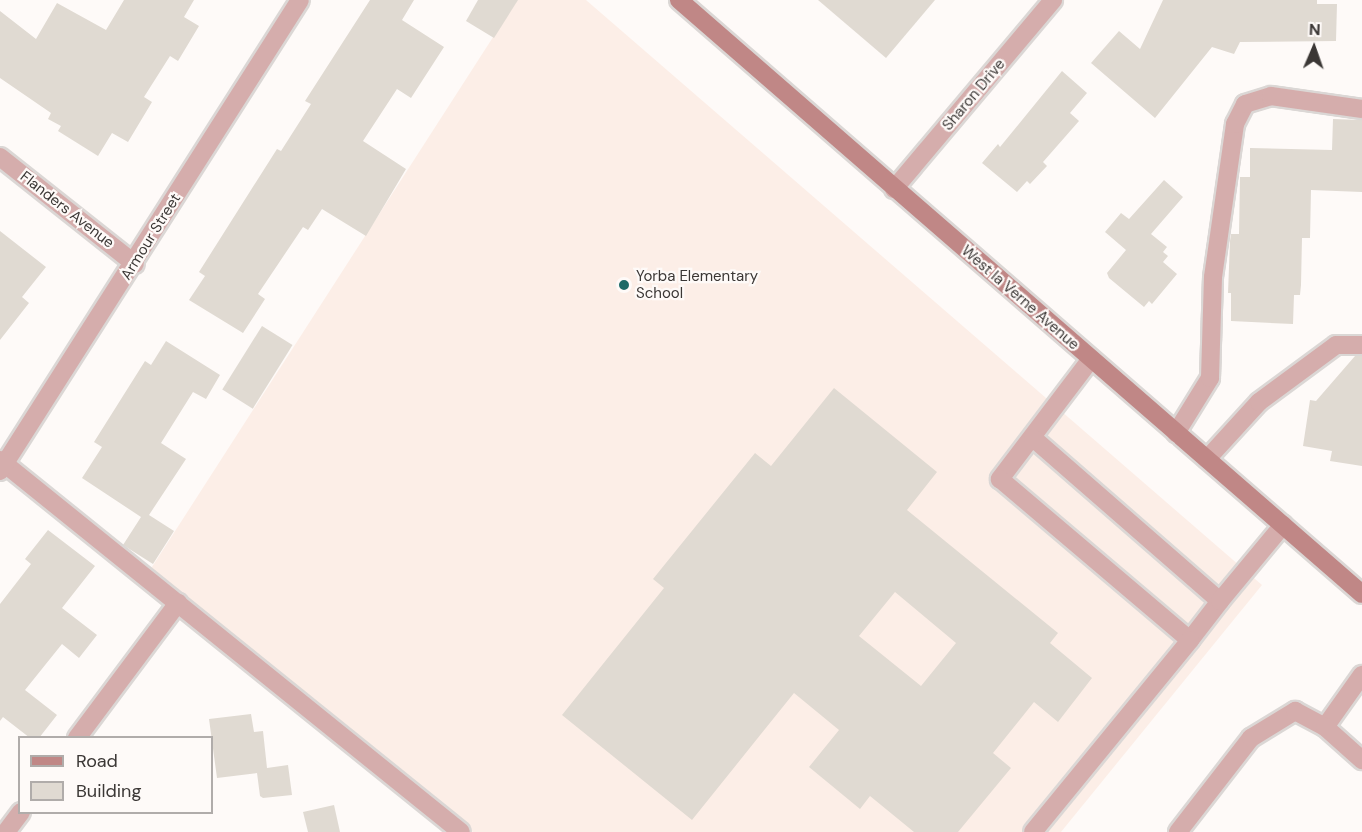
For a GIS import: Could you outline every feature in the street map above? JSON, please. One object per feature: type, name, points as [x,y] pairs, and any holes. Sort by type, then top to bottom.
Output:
[{"type":"main road","name":"West la Verne Avenue","points":[[679,0],[894,189],[1361,591]]},
{"type":"street","name":"Armour Street","points":[[2,465],[135,264],[300,0]]},
{"type":"street","name":"Sharon Drive","points":[[894,189],[1053,0]]},
{"type":"street","points":[[1176,433],[1210,378],[1213,277],[1235,124],[1245,104],[1270,96],[1362,109]]},
{"type":"street","name":"Flanders Avenue","points":[[0,157],[135,264]]},
{"type":"street","points":[[1207,459],[1259,402],[1326,352],[1336,345],[1362,345]]},
{"type":"street","points":[[1091,359],[1000,479],[1190,640]]},
{"type":"street","points":[[1033,438],[1220,601]]},
{"type":"street","points":[[2,465],[178,603],[461,832]]},
{"type":"street","points":[[1033,832],[1283,525]]},
{"type":"street","points":[[78,736],[178,603]]},
{"type":"street","points":[[1325,727],[1362,675]]},
{"type":"street","points":[[1178,832],[1251,738],[1295,711],[1325,727],[1362,760]]},
{"type":"street","points":[[6,832],[20,814]]},
{"type":"shaded area","name":"Yorba Elementary School","points":[[517,0],[586,0],[1262,585],[1061,832],[473,832],[150,570]]},
{"type":"building","points":[[124,0],[194,0],[184,17],[199,26],[178,61],[170,56],[144,97],[152,102],[128,142],[112,133],[98,156],[58,131],[61,126],[48,119],[51,113],[0,78],[0,11],[36,39],[57,3],[106,30]]},
{"type":"building","points":[[370,0],[414,0],[402,20],[444,47],[411,98],[397,89],[363,141],[406,169],[366,236],[322,209],[308,230],[303,227],[258,294],[265,299],[243,333],[189,300],[205,276],[199,272],[277,149],[281,151],[311,104],[305,101]]},
{"type":"building","points":[[478,0],[518,0],[494,38],[466,21]]},
{"type":"building","points":[[818,0],[935,0],[886,58]]},
{"type":"building","points":[[1163,0],[1317,0],[1317,4],[1337,4],[1336,41],[1240,42],[1234,54],[1212,47],[1155,118],[1091,63],[1119,31],[1140,49]]},
{"type":"building","points":[[1062,71],[1087,93],[1070,113],[1079,121],[1043,162],[1047,166],[1030,184],[1027,181],[1017,192],[982,163],[998,144],[1000,147]]},
{"type":"building","points":[[1333,119],[1362,120],[1362,192],[1311,190],[1310,238],[1302,238],[1300,295],[1294,295],[1293,324],[1231,321],[1231,293],[1228,293],[1230,241],[1231,234],[1239,234],[1240,177],[1250,177],[1250,148],[1332,150]]},
{"type":"building","points":[[1164,180],[1183,197],[1151,234],[1167,247],[1163,252],[1168,256],[1163,262],[1177,274],[1152,304],[1149,301],[1144,307],[1109,278],[1107,273],[1126,250],[1105,232],[1121,213],[1129,219]]},
{"type":"building","points":[[0,231],[46,267],[22,297],[29,303],[0,340]]},
{"type":"building","points":[[262,326],[293,345],[253,409],[222,390]]},
{"type":"building","points":[[166,341],[220,375],[206,399],[193,392],[161,443],[186,459],[149,515],[174,531],[153,564],[123,545],[141,517],[82,478],[102,447],[94,442],[145,361],[151,365]]},
{"type":"building","points":[[1355,356],[1362,356],[1362,466],[1330,461],[1332,451],[1303,446],[1310,400],[1316,401]]},
{"type":"building","points":[[834,388],[937,472],[907,510],[1058,633],[1050,643],[1092,678],[1058,722],[1034,702],[993,753],[1011,768],[958,832],[914,832],[870,796],[860,809],[809,767],[839,730],[794,693],[692,820],[562,715],[664,588],[653,579],[755,453],[771,466]],"holes":[[[895,592],[956,643],[921,686],[859,636]]]},
{"type":"building","points":[[48,530],[95,566],[62,608],[97,635],[79,658],[62,644],[25,690],[57,715],[41,736],[27,736],[3,717],[0,721],[0,604],[31,564],[25,559]]},
{"type":"building","points":[[251,714],[254,732],[263,731],[267,768],[288,765],[292,795],[263,798],[260,796],[257,773],[217,778],[209,719]]},
{"type":"building","points":[[334,805],[340,832],[308,832],[303,812]]},
{"type":"place","name":"Yorba Elementary School","points":[[624,285]]}]
